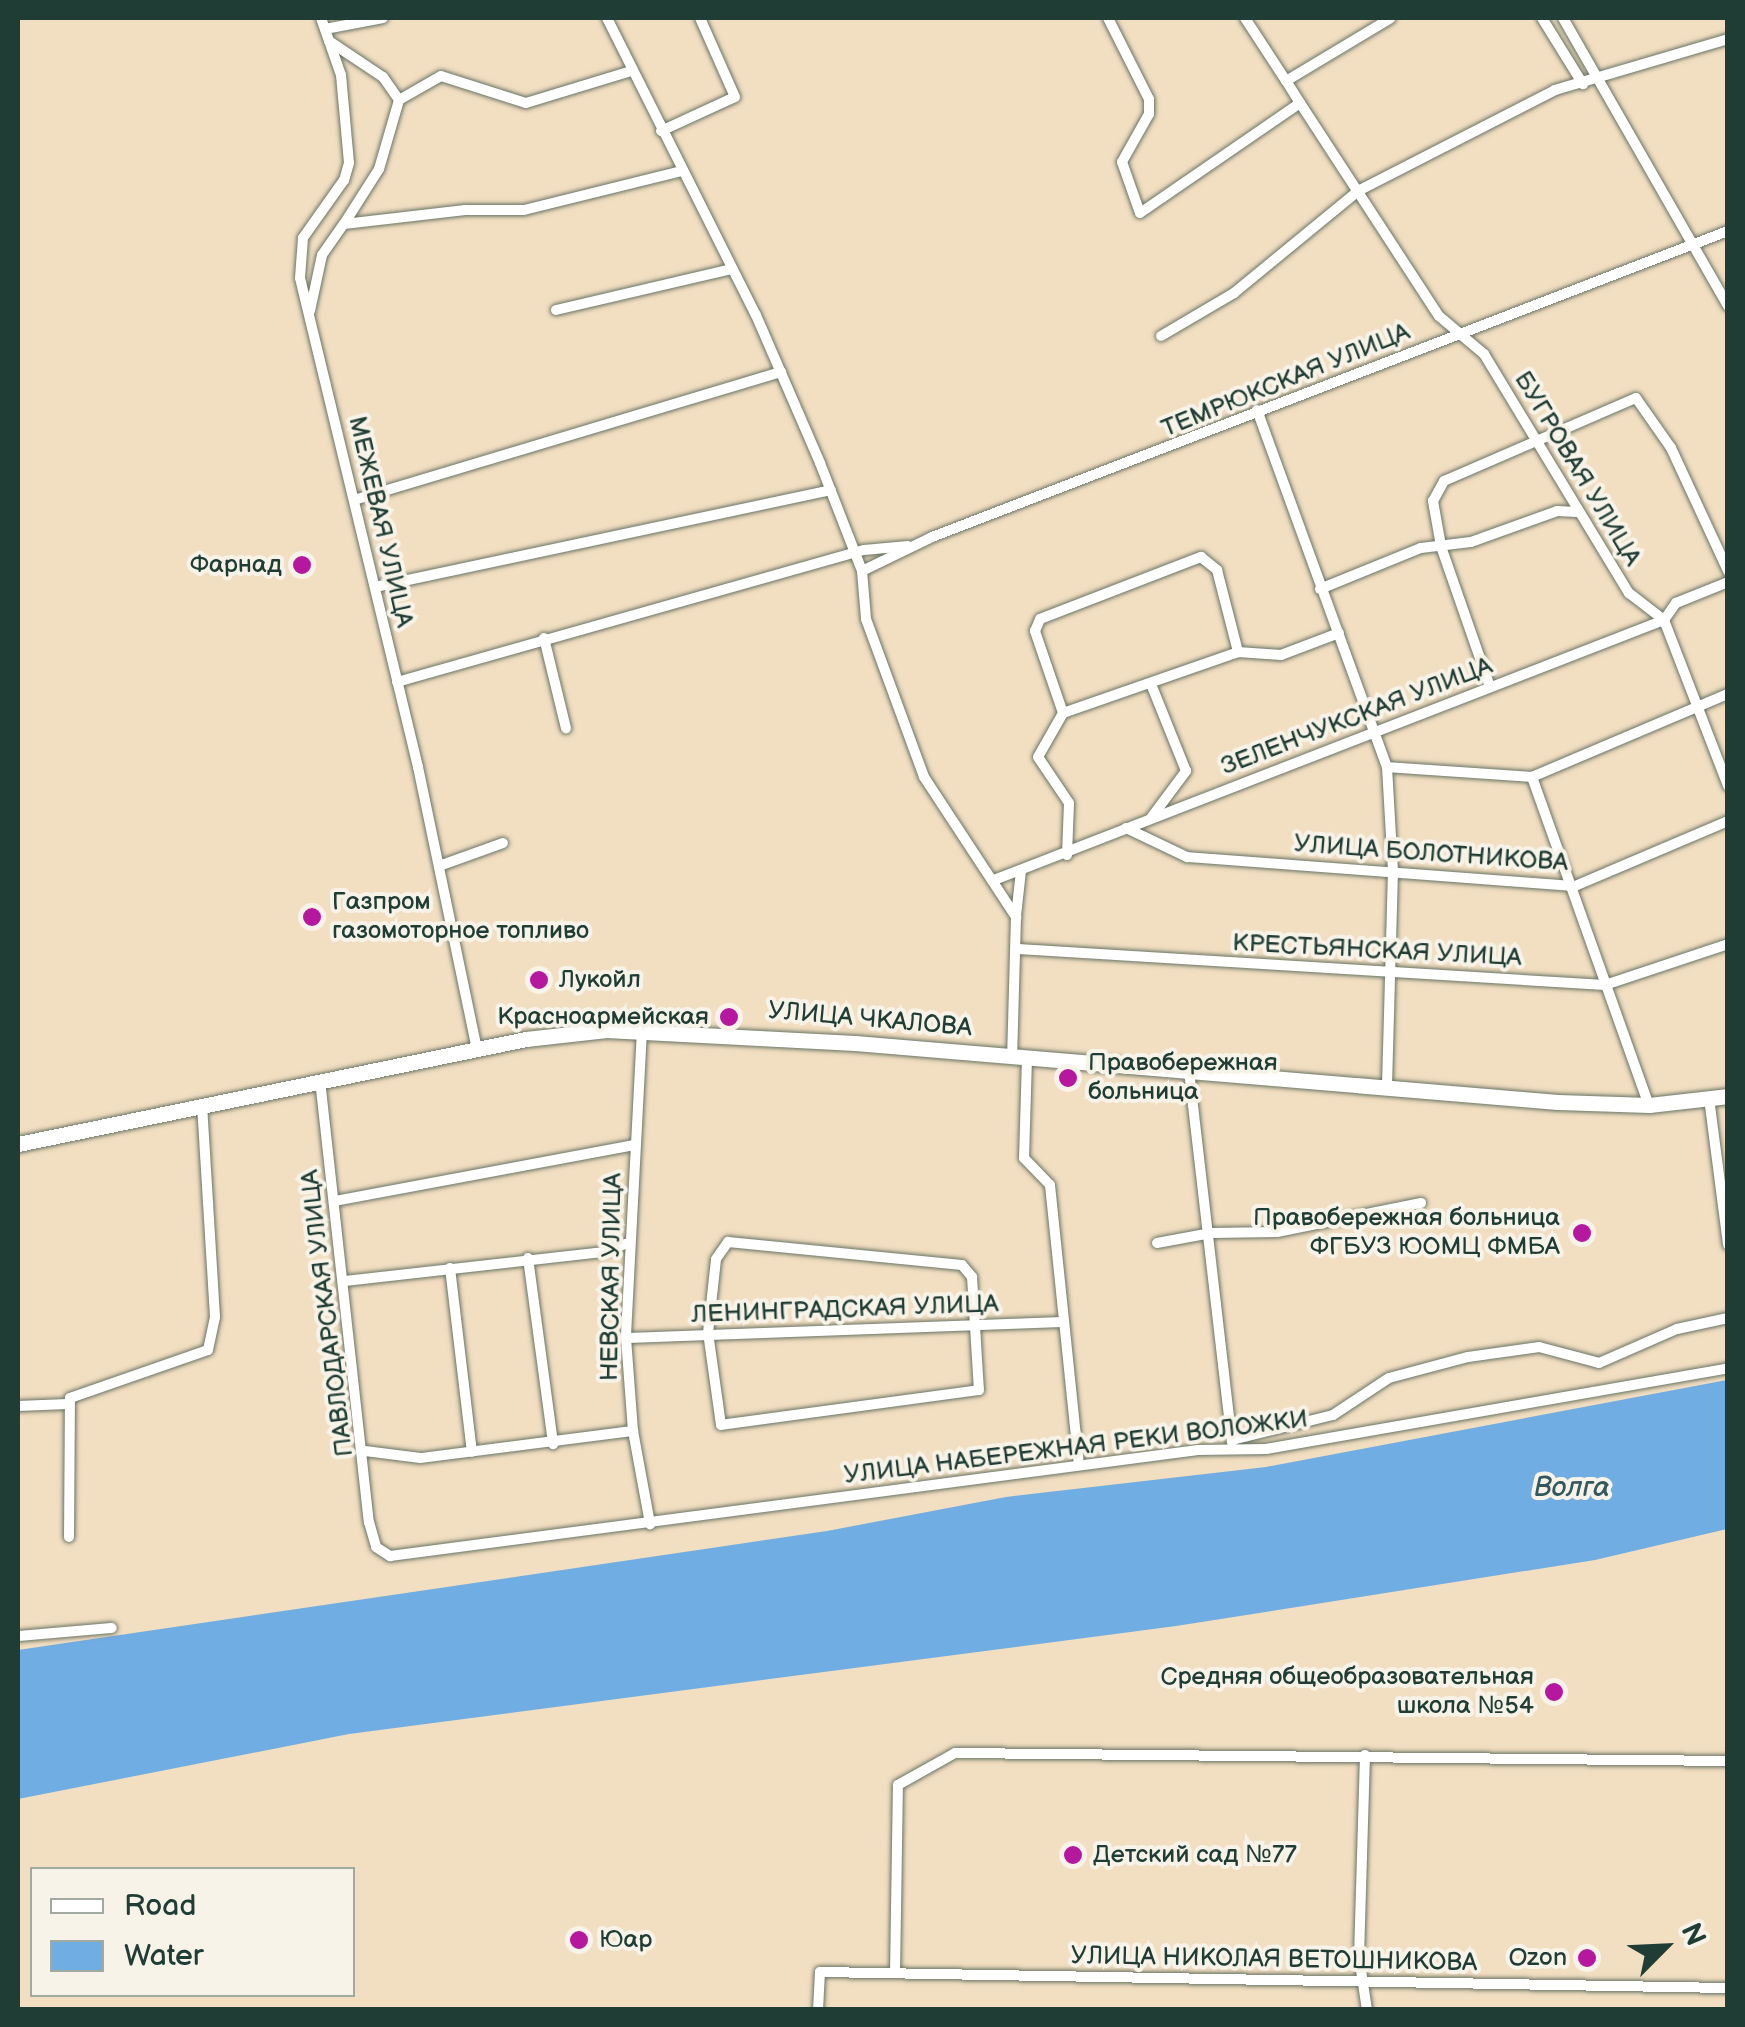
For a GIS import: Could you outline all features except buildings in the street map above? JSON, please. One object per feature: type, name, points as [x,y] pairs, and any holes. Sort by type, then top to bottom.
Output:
[{"type":"main road","name":"УЛИЦА ЧКАЛОВА","points":[[18,1144],[558,1034],[642,1029],[1649,1105],[1728,1096]]},
{"type":"street","points":[[323,23],[384,18]]},
{"type":"street","points":[[607,18],[781,372],[862,572],[866,619],[924,778],[1016,917]]},
{"type":"street","points":[[661,131],[736,97],[700,18]]},
{"type":"street","points":[[1108,18],[1149,99],[1149,114],[1122,162],[1138,212],[1300,104]]},
{"type":"street","points":[[1245,18],[1358,191]]},
{"type":"street","points":[[1286,81],[1391,18]]},
{"type":"street","points":[[1542,18],[1590,82],[1728,306]]},
{"type":"street","points":[[1563,18],[1590,82]]},
{"type":"street","name":"МЕЖЕВАЯ УЛИЦА","points":[[323,23],[350,123],[349,163],[344,180],[304,238],[300,278],[398,682],[477,1049]]},
{"type":"street","points":[[1161,336],[1234,293],[1358,191],[1555,90],[1728,38]]},
{"type":"street","points":[[329,41],[384,77],[399,100]]},
{"type":"street","points":[[309,314],[322,255],[380,169],[399,100],[440,76],[526,103],[631,71]]},
{"type":"street","points":[[344,224],[465,210],[524,210],[682,171]]},
{"type":"street","name":"БУГРОВАЯ УЛИЦА","points":[[1358,191],[1438,316],[1484,354],[1535,444],[1629,593],[1664,620]]},
{"type":"street","name":"ТЕМРЮКСКАЯ УЛИЦА","points":[[862,572],[914,546],[1256,410],[1728,231]]},
{"type":"street","points":[[556,310],[732,268]]},
{"type":"street","points":[[354,500],[781,372]]},
{"type":"street","points":[[1490,687],[1441,546],[1434,502],[1440,484],[1535,444],[1614,404],[1640,400],[1671,448],[1728,572]]},
{"type":"street","points":[[1256,410],[1387,766],[1393,871],[1387,1088]]},
{"type":"street","points":[[375,587],[830,490]]},
{"type":"street","points":[[1320,589],[1441,546],[1471,542],[1557,511],[1577,512]]},
{"type":"street","points":[[398,682],[852,553],[914,546]]},
{"type":"street","points":[[1063,713],[1037,623],[1201,556],[1216,570],[1238,652]]},
{"type":"street","name":"ЗЕЛЕНЧУКСКАЯ УЛИЦА","points":[[994,880],[1664,620],[1676,604],[1728,582]]},
{"type":"street","points":[[1664,620],[1728,786]]},
{"type":"street","points":[[1066,855],[1069,804],[1038,757],[1063,713],[1238,652],[1281,655],[1338,633]]},
{"type":"street","points":[[544,638],[566,728]]},
{"type":"street","points":[[1151,684],[1186,772],[1151,818]]},
{"type":"street","points":[[1387,766],[1532,777],[1728,694]]},
{"type":"street","points":[[1532,777],[1575,886],[1649,1105]]},
{"type":"street","name":"УЛИЦА БОЛОТНИКОВА","points":[[1126,828],[1187,858],[1575,886],[1728,821]]},
{"type":"street","points":[[438,866],[502,843]]},
{"type":"street","points":[[1021,870],[1016,917],[1024,1158],[1050,1185],[1079,1465]]},
{"type":"street","name":"КРЕСТЬЯНСКАЯ УЛИЦА","points":[[1018,949],[1605,984],[1728,944]]},
{"type":"street","name":"НЕВСКАЯ УЛИЦА","points":[[642,1029],[626,1338],[633,1431],[650,1524]]},
{"type":"street","points":[[1189,1071],[1232,1443],[1334,1415],[1389,1378],[1468,1357],[1539,1347],[1598,1363],[1677,1329],[1728,1318]]},
{"type":"street","name":"ПАВЛОДАРСКАЯ УЛИЦА","points":[[320,1080],[373,1542]]},
{"type":"street","points":[[1709,1098],[1728,1245]]},
{"type":"street","points":[[18,1406],[67,1404],[82,1389],[162,1370],[208,1350],[215,1317],[202,1105]]},
{"type":"street","points":[[335,1200],[635,1145]]},
{"type":"street","points":[[1157,1243],[1210,1233],[1278,1232],[1422,1203]]},
{"type":"street","points":[[735,1240],[962,1265],[972,1277],[974,1326],[974,1394],[729,1428],[718,1416],[708,1333],[716,1259],[735,1240]]},
{"type":"street","points":[[345,1281],[602,1252],[628,1243]]},
{"type":"street","points":[[528,1258],[553,1444]]},
{"type":"street","points":[[450,1268],[472,1452]]},
{"type":"street","name":"ЛЕНИНГРАДСКАЯ УЛИЦА","points":[[626,1338],[1064,1322]]},
{"type":"street","name":"УЛИЦА НАБЕРЕЖНАЯ РЕКИ ВОЛОЖКИ","points":[[373,1542],[390,1556],[418,1555],[1232,1443],[1266,1449],[1728,1368]]},
{"type":"street","points":[[67,1404],[69,1537]]},
{"type":"street","points":[[365,1450],[421,1458],[633,1431]]},
{"type":"street","points":[[18,1624],[23,1637],[112,1628]]},
{"type":"street","points":[[895,1974],[898,1785],[955,1753],[1728,1761]]},
{"type":"street","points":[[1365,1755],[1360,1958],[1367,1982],[1367,2010]]},
{"type":"street","name":"УЛИЦА НИКОЛАЯ ВЕТОШНИКОВА","points":[[818,2010],[820,1972],[1728,1988]]},
{"type":"water","name":"Волга","points":[[1727,1380],[1727,1529],[1595,1560],[1176,1626],[349,1734],[18,1799],[18,1650],[827,1531],[1006,1497],[1266,1467]]},
{"type":"place","name":"Фарнад","points":[[302,565]]},
{"type":"place","name":"Газпром газомоторное топливо","points":[[312,917]]},
{"type":"place","name":"Лукойл","points":[[539,980]]},
{"type":"place","name":"Красноармейская","points":[[729,1017]]},
{"type":"place","name":"Правобережная больница","points":[[1068,1078]]},
{"type":"place","name":"Правобережная больница ФГБУЗ ЮОМЦ ФМБА","points":[[1582,1233]]},
{"type":"place","name":"Средняя общеобразовательная школа №54","points":[[1554,1692]]},
{"type":"place","name":"Детский сад №77","points":[[1073,1855]]},
{"type":"place","name":"Юар","points":[[579,1940]]},
{"type":"place","name":"Ozon","points":[[1587,1958]]}]
